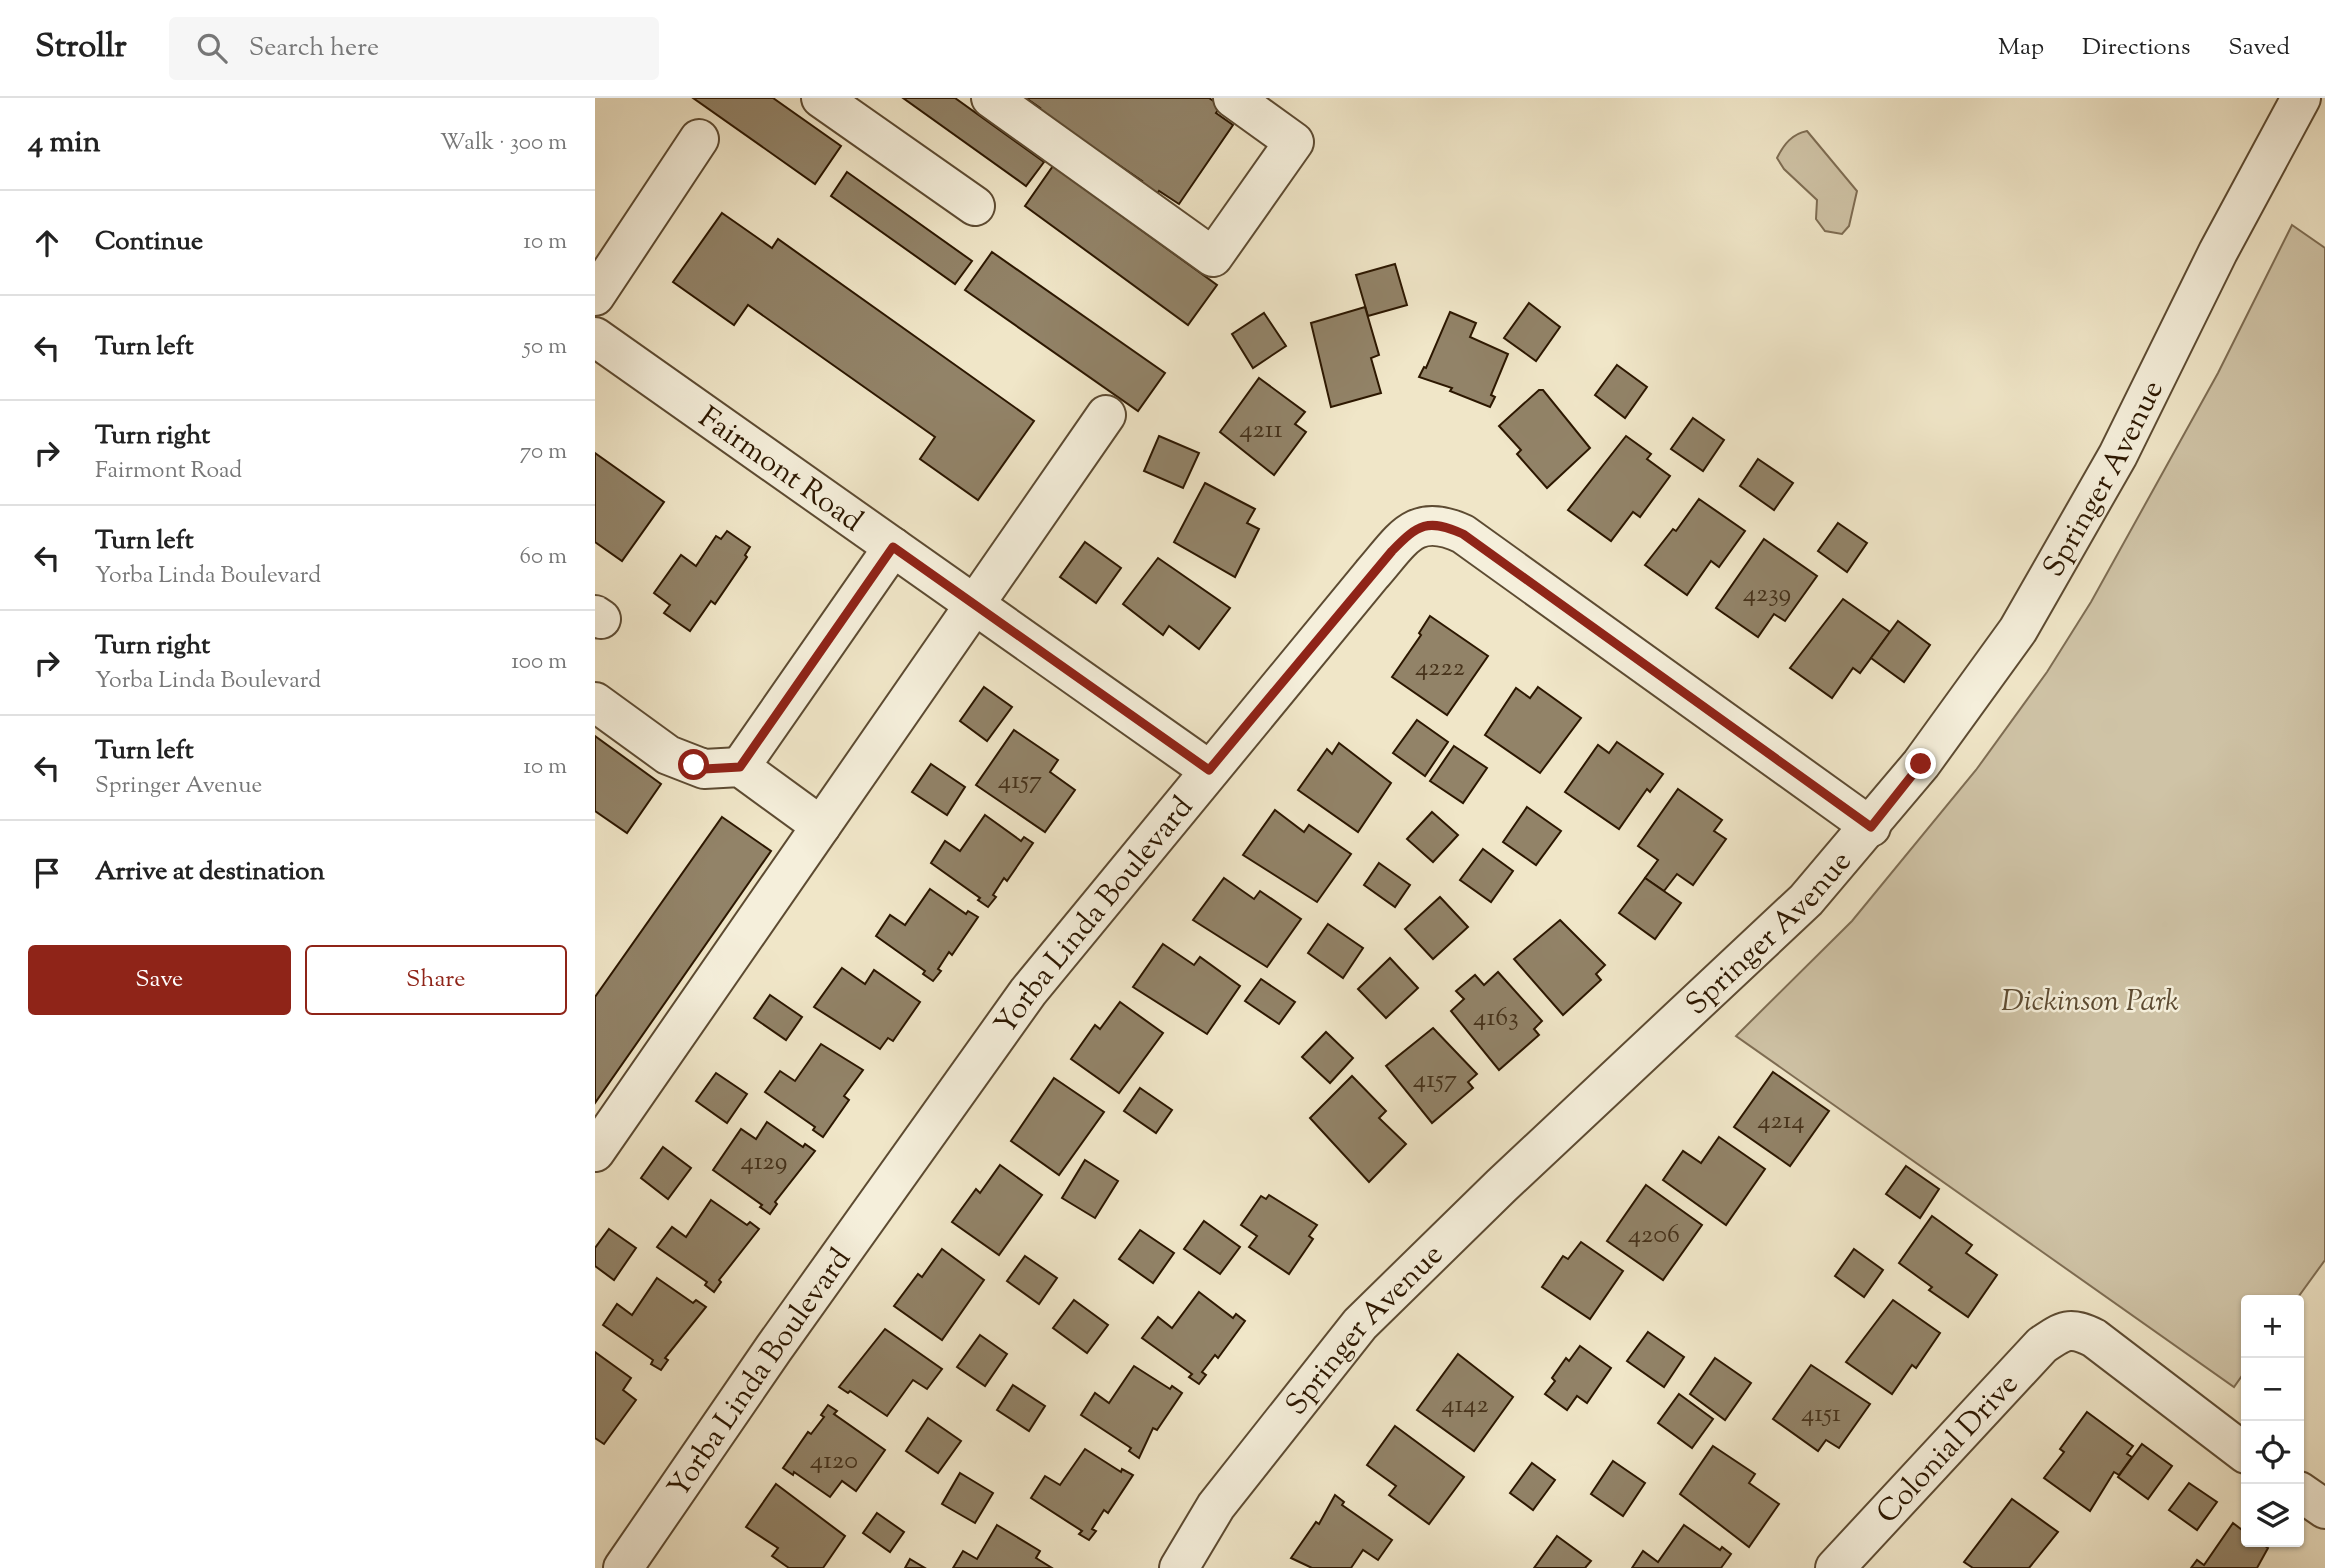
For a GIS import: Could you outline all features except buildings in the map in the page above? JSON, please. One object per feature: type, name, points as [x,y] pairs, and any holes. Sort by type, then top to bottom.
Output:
[{"type":"street","points":[[821,98],[975,206]]},
{"type":"street","points":[[991,98],[1213,257],[1294,142],[1233,98]]},
{"type":"street","name":"Springer Avenue","points":[[1179,1568],[1216,1506],[1360,1324],[1501,1186],[1806,900],[1871,827],[1971,698],[2018,630],[2118,455],[2218,252],[2301,98]]},
{"type":"street","points":[[595,296],[699,139]]},
{"type":"street","name":"Fairmont Road","points":[[595,337],[1209,770]]},
{"type":"street","points":[[595,1152],[1106,415]]},
{"type":"street","name":"Yorba Linda Boulevard","points":[[624,1568],[774,1348],[1028,992],[1392,551],[1423,525],[1442,524],[1463,534],[1871,827]]},
{"type":"street","points":[[740,767],[893,547]]},
{"type":"street","points":[[595,702],[669,755],[704,769],[740,767],[821,826]]},
{"type":"street","name":"Colonial Drive","points":[[1835,1568],[2042,1345],[2061,1332],[2078,1330],[2094,1338],[2241,1450]]},
{"type":"street","points":[[2304,1494],[2325,1509]]},
{"type":"green space","points":[[1807,131],[1857,191],[1849,226],[1842,234],[1825,231],[1816,219],[1817,200],[1784,169],[1777,158],[1789,140]]},
{"type":"green space","name":"Dickinson Park","points":[[2292,225],[2325,248],[2325,1260],[2300,1295],[2241,1295],[2241,1377],[2234,1387],[1736,1036],[1852,921],[1976,770],[2047,672],[2091,602],[2218,373]]},
{"type":"route","points":[[694,765],[704,769],[740,767],[870,584],[893,547],[1209,770],[1408,534],[1423,525],[1442,524],[1463,534],[1871,827],[1921,764]]}]
